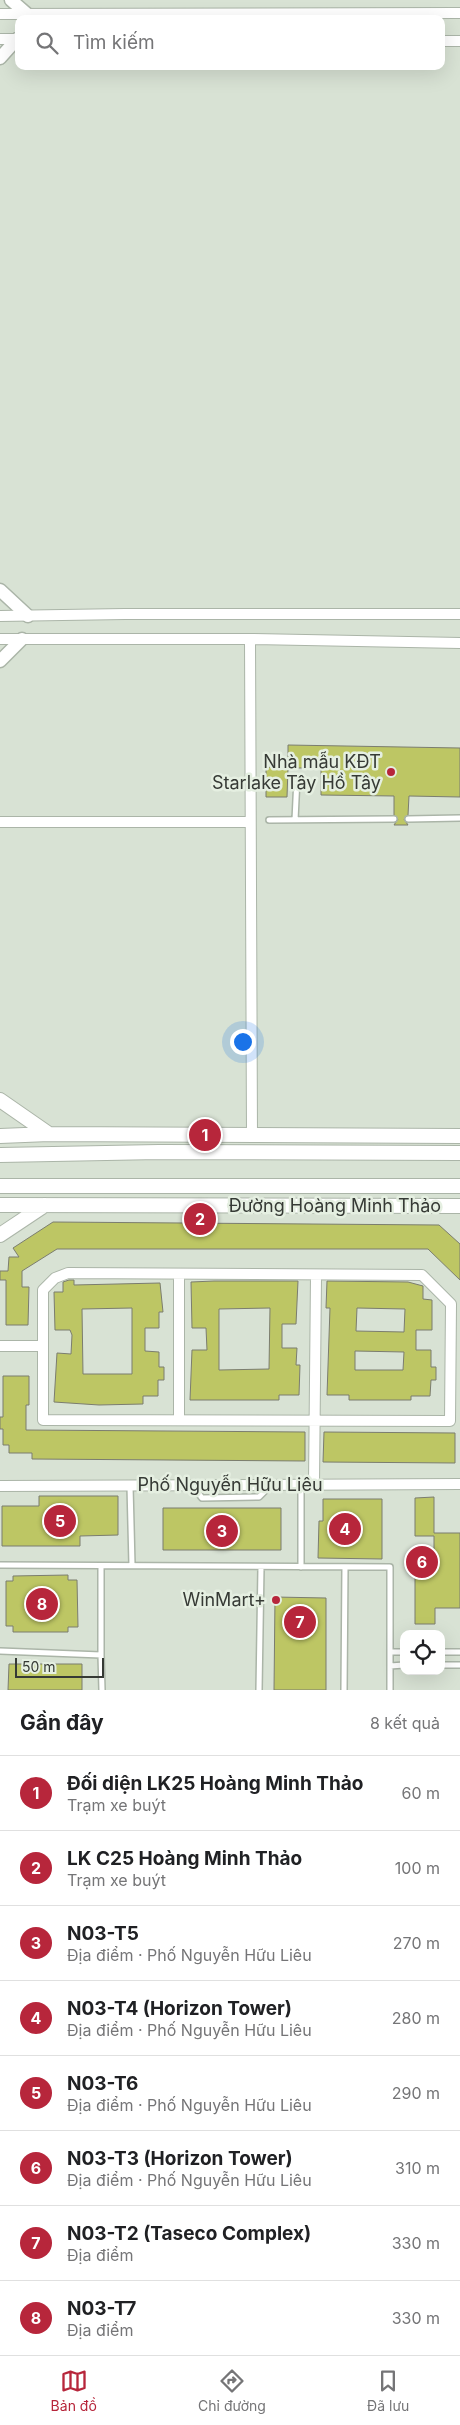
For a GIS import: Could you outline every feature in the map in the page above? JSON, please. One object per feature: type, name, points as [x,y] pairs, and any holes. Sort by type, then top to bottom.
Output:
[{"type":"main road","points":[[0,1100],[49,1134]]},
{"type":"main road","points":[[0,1136],[49,1134],[252,1136],[457,1133]]},
{"type":"main road","points":[[159,1136],[159,1152]]},
{"type":"main road","points":[[0,1155],[159,1152],[460,1153]]},
{"type":"main road","name":"Đường Hoàng Minh Thảo","points":[[0,1186],[460,1186]]},
{"type":"main road","points":[[0,1235],[46,1205],[46,1187]]},
{"type":"main road","name":"Đường Hoàng Minh Thảo","points":[[0,1205],[457,1209]]},
{"type":"street","points":[[12,0],[27,14]]},
{"type":"street","points":[[0,14],[460,13]]},
{"type":"street","points":[[0,39],[15,39]]},
{"type":"street","points":[[445,41],[460,41]]},
{"type":"street","points":[[0,58],[15,42]]},
{"type":"street","points":[[0,590],[28,616]]},
{"type":"street","points":[[0,616],[460,614]]},
{"type":"street","points":[[0,639],[250,639],[460,643]]},
{"type":"street","points":[[0,661],[22,639]]},
{"type":"street","points":[[250,639],[249,822],[252,1136]]},
{"type":"street","points":[[0,822],[249,822]]},
{"type":"street","points":[[68,1273],[316,1275],[422,1276],[451,1304],[450,1421],[43,1420],[43,1290],[55,1278],[68,1273]]},
{"type":"street","points":[[179,1274],[179,1420]]},
{"type":"street","points":[[314,1485],[316,1275]]},
{"type":"street","points":[[0,1346],[42,1346]]},
{"type":"street","name":"Phố Nguyễn Hữu Liêu","points":[[0,1486],[460,1484]]},
{"type":"lane","points":[[295,820],[296,778]]},
{"type":"lane","points":[[408,819],[460,818]]},
{"type":"lane","points":[[269,820],[394,819]]},
{"type":"lane","points":[[301,1485],[301,1567]]},
{"type":"lane","points":[[130,1486],[132,1565]]},
{"type":"lane","points":[[0,1565],[390,1567],[390,1690]]},
{"type":"lane","points":[[101,1566],[102,1690]]},
{"type":"lane","points":[[258,1690],[261,1567]]},
{"type":"lane","points":[[344,1690],[345,1567]]},
{"type":"lane","points":[[0,1651],[101,1655]]},
{"type":"lane","points":[[390,1652],[400,1652]]},
{"type":"lane","points":[[445,1652],[460,1652]]},
{"type":"lane","points":[[390,1666],[400,1665]]},
{"type":"lane","points":[[445,1665],[460,1665]]},
{"type":"building","name":"Nhà mẫu KĐT Starlake Tây Hồ Tây","points":[[288,745],[460,748],[460,797],[409,796],[408,815],[404,819],[408,825],[394,825],[398,819],[394,815],[394,796],[321,795],[321,768],[288,768]]},
{"type":"building","points":[[266,767],[288,768],[287,797],[266,797]]},
{"type":"building","points":[[53,1222],[439,1225],[460,1244],[460,1280],[428,1249],[57,1249],[22,1271],[22,1287],[29,1287],[28,1325],[6,1325],[6,1280],[0,1280],[0,1271],[8,1271],[9,1257],[19,1257],[13,1248]]},
{"type":"building","points":[[74,1280],[74,1285],[160,1283],[163,1312],[159,1312],[159,1328],[145,1328],[145,1351],[159,1352],[159,1367],[164,1367],[164,1380],[158,1380],[158,1396],[143,1396],[143,1404],[99,1405],[54,1402],[57,1353],[71,1354],[72,1335],[70,1330],[55,1330],[54,1292],[63,1292],[63,1282]],"holes":[[[132,1308],[132,1374],[83,1374],[82,1309]]]},
{"type":"building","points":[[298,1281],[296,1324],[282,1324],[282,1348],[297,1348],[296,1365],[300,1365],[299,1395],[279,1395],[279,1400],[190,1400],[192,1350],[207,1350],[206,1328],[192,1328],[191,1282]],"holes":[[[270,1308],[269,1369],[219,1370],[219,1309]]]},
{"type":"building","points":[[327,1281],[408,1282],[423,1286],[423,1299],[432,1300],[432,1330],[416,1330],[416,1350],[431,1350],[431,1367],[436,1367],[436,1380],[431,1380],[430,1396],[411,1396],[411,1400],[349,1400],[349,1395],[327,1395],[330,1308],[326,1308]],"holes":[[[357,1308],[405,1309],[404,1332],[356,1331]],[[355,1351],[404,1352],[403,1370],[355,1370]]]},
{"type":"building","points":[[3,1376],[29,1376],[29,1405],[26,1405],[26,1430],[305,1432],[305,1461],[32,1459],[32,1453],[9,1453],[9,1445],[3,1445],[3,1429],[0,1429],[0,1417],[3,1417]]},
{"type":"building","points":[[324,1432],[455,1433],[455,1463],[323,1462]]},
{"type":"building","points":[[39,1496],[118,1496],[118,1535],[80,1536],[80,1546],[2,1546],[2,1506],[39,1506]]},
{"type":"building","points":[[434,1497],[434,1533],[460,1533],[460,1608],[435,1608],[435,1624],[415,1624],[415,1557],[434,1557],[434,1536],[415,1536],[415,1498]]},
{"type":"building","points":[[323,1499],[382,1499],[382,1559],[318,1558],[319,1521],[323,1521]]},
{"type":"building","points":[[163,1508],[281,1508],[281,1550],[163,1550]]},
{"type":"building","points":[[68,1575],[68,1580],[77,1580],[78,1627],[68,1627],[68,1632],[13,1632],[13,1626],[6,1626],[6,1581],[13,1581],[13,1576]]},
{"type":"building","points":[[275,1597],[326,1598],[326,1690],[274,1690]]},
{"type":"building","points":[[9,1664],[82,1664],[82,1690],[8,1690]]},
{"type":"place","name":"Nhà mẫu KĐT Starlake Tây Hồ Tây","points":[[391,772]]},
{"type":"place","name":"Đối diện LK25 Hoàng Minh Thảo","points":[[205,1135]]},
{"type":"place","name":"LK C25 Hoàng Minh Thảo","points":[[200,1219]]},
{"type":"place","name":"N03-T6","points":[[60,1521]]},
{"type":"place","name":"N03-T4 (Horizon Tower)","points":[[345,1529]]},
{"type":"place","name":"N03-T5","points":[[222,1531]]},
{"type":"place","name":"N03-T3 (Horizon Tower)","points":[[422,1562]]},
{"type":"place","name":"WinMart+","points":[[276,1600]]},
{"type":"place","name":"N03-T7","points":[[42,1604]]},
{"type":"place","name":"N03-T2 (Taseco Complex)","points":[[300,1622]]}]
